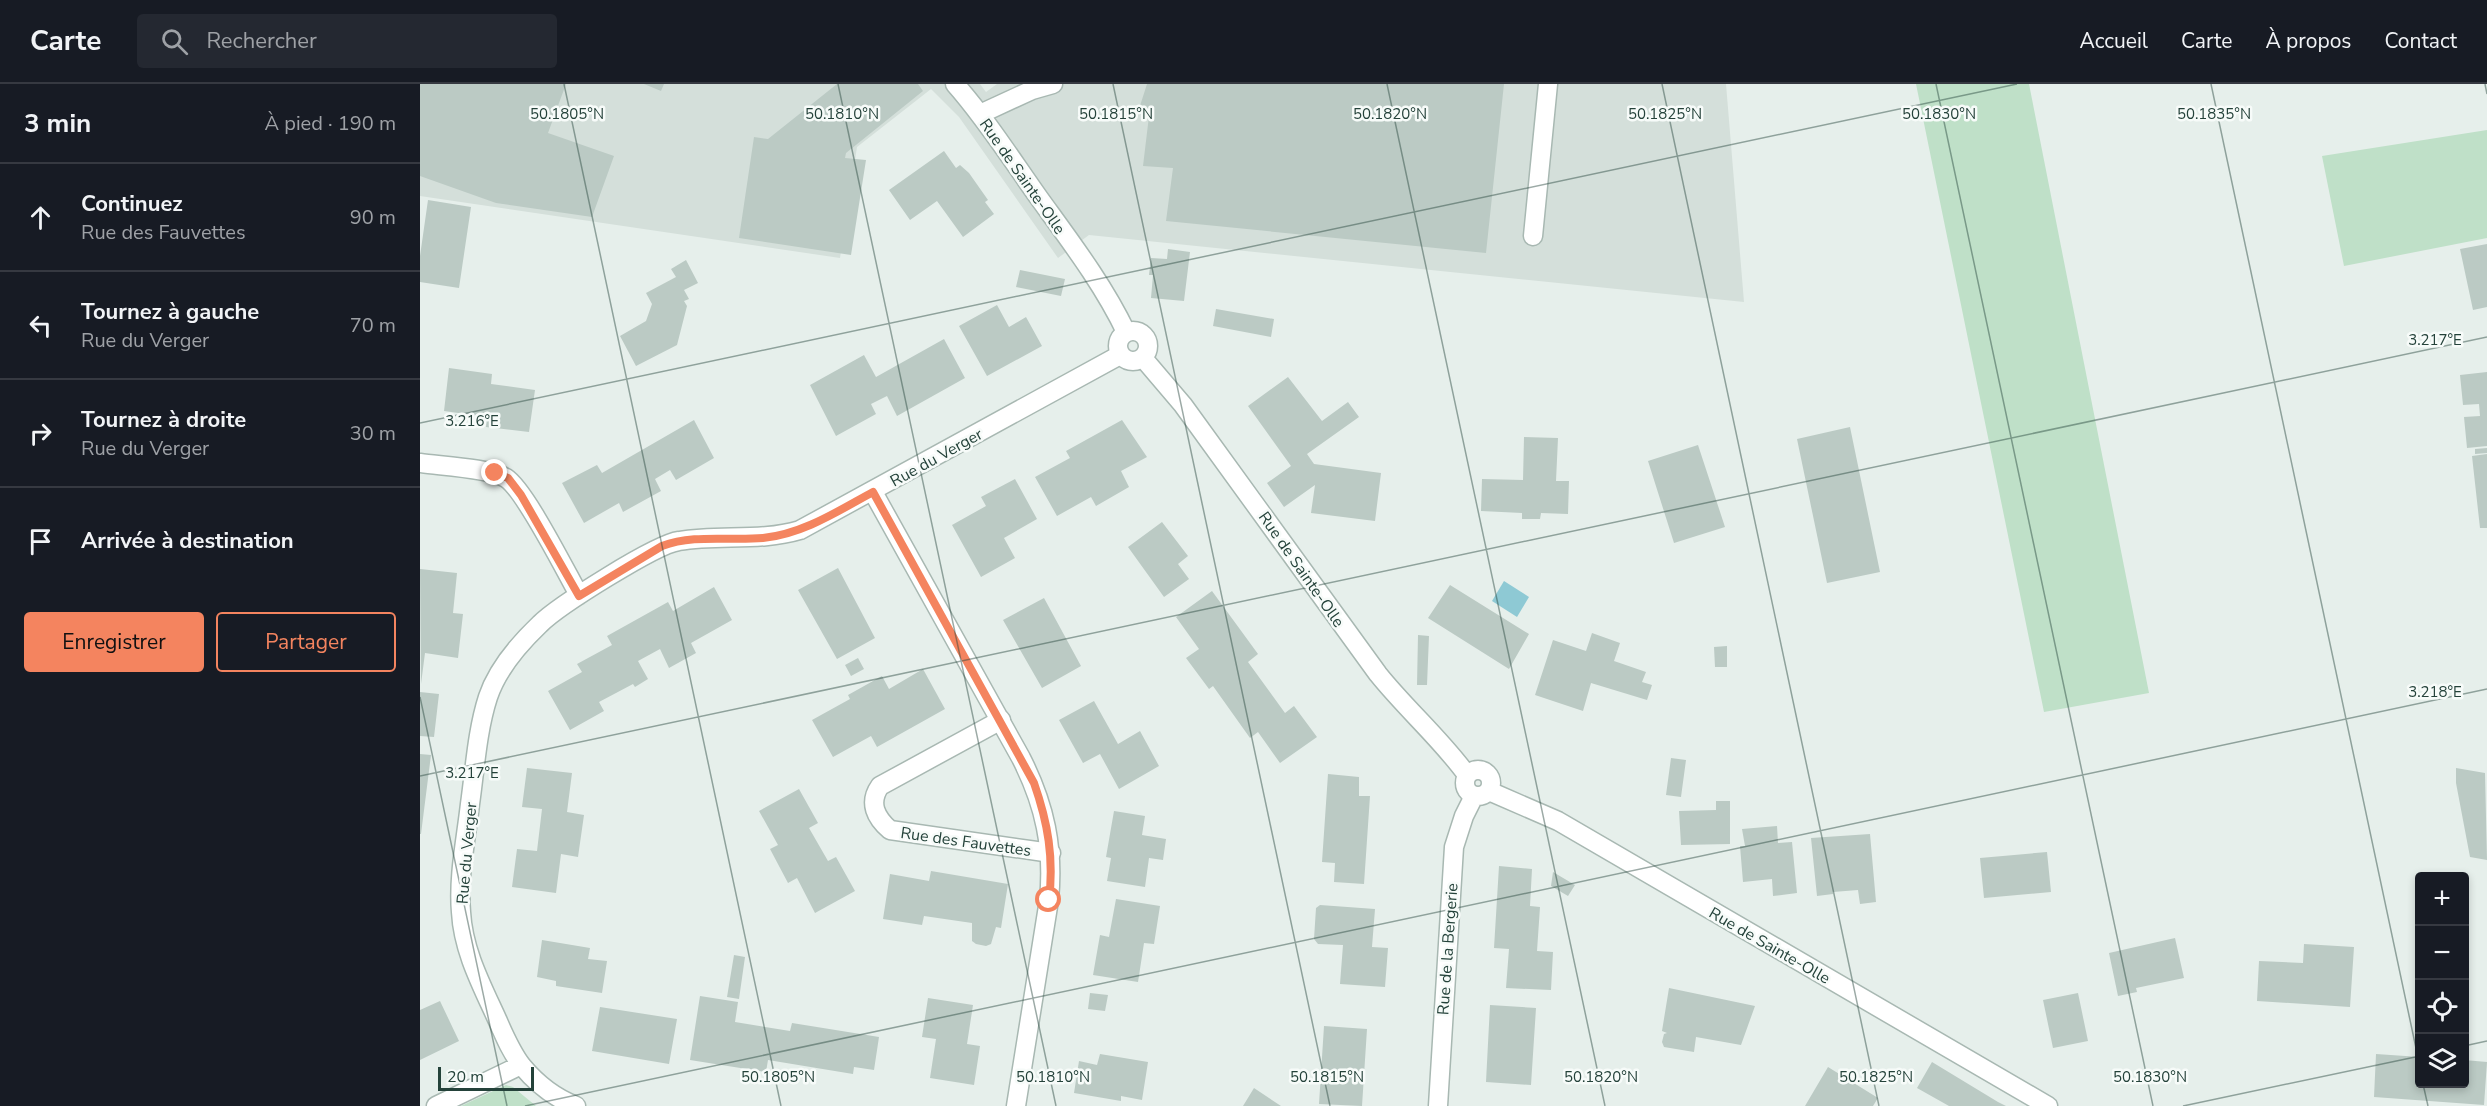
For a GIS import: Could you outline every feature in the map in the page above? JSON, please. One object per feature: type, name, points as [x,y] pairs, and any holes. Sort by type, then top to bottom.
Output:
[{"type":"street","name":"Rue de Sainte-Olle","points":[[955,84],[980,114],[1111,302],[1126,332]]},
{"type":"street","points":[[980,114],[1032,90],[1053,84]]},
{"type":"street","points":[[1533,236],[1548,84]]},
{"type":"street","points":[[1136,331],[1144,336],[1148,345],[1143,358],[1133,362],[1120,355],[1119,339],[1126,332],[1136,331]]},
{"type":"street","name":"Rue du Verger","points":[[576,1106],[538,1083],[521,1065],[512,1050],[468,954],[461,911],[463,860],[477,752],[488,696],[510,658],[540,624],[579,596],[662,546],[675,541],[762,538],[801,530],[1120,355]]},
{"type":"street","name":"Rue de Sainte-Olle","points":[[1143,358],[1183,405],[1394,695],[1452,754],[1467,775],[1478,769],[1486,772],[1492,783],[1482,793],[1558,821],[2048,1106]]},
{"type":"street","points":[[420,463],[495,473],[508,478],[534,514],[579,596]]},
{"type":"street","name":"Rue des Fauvettes","points":[[873,492],[1034,783],[1048,828],[1051,853],[1049,900],[1016,1106]]},
{"type":"street","name":"Rue des Fauvettes","points":[[1000,720],[880,786],[873,795],[874,810],[881,822],[890,830],[1051,853]]},
{"type":"street","name":"Rue de la Bergerie","points":[[1438,1106],[1454,847],[1464,816],[1482,793]]},
{"type":"street","points":[[436,1106],[521,1065]]},
{"type":"shaded area","points":[[420,84],[980,84],[986,92],[997,84],[1726,84],[1744,302],[1089,235],[1058,258],[959,117],[931,89],[857,147],[840,258],[420,196]]},
{"type":"green space","points":[[1916,84],[2029,84],[2149,693],[2044,712]]},
{"type":"green space","points":[[2487,130],[2487,238],[2344,266],[2322,156]]},
{"type":"green space","points":[[506,1085],[513,1087],[536,1106],[461,1106]]},
{"type":"water","points":[[1504,581],[1529,597],[1517,617],[1492,601]]},
{"type":"building","points":[[420,84],[566,84],[548,133],[614,156],[592,217],[496,203],[420,176]]},
{"type":"building","points":[[644,84],[664,84],[661,91]]},
{"type":"building","points":[[837,84],[918,84],[923,91],[846,153],[845,158],[866,160],[851,255],[739,238],[754,137],[768,139]]},
{"type":"building","points":[[1147,84],[1504,84],[1486,253],[1166,221],[1173,168],[1143,166],[1149,116],[1137,114]]},
{"type":"building","points":[[944,151],[956,168],[960,165],[969,173],[988,200],[985,202],[994,214],[963,237],[937,201],[910,220],[889,190]]},
{"type":"building","points":[[428,200],[471,207],[459,288],[420,282],[420,256]]},
{"type":"building","points":[[2487,244],[2487,307],[2473,310],[2460,249]]},
{"type":"building","points":[[1168,249],[1190,252],[1184,301],[1151,298],[1153,275],[1149,275],[1151,258],[1167,259]]},
{"type":"building","points":[[686,260],[698,283],[684,290],[689,299],[684,301],[687,306],[677,345],[636,366],[620,336],[646,321],[652,304],[646,293],[676,277],[671,269]]},
{"type":"building","points":[[1020,270],[1065,279],[1061,296],[1016,287]]},
{"type":"building","points":[[997,305],[1009,327],[1026,317],[1042,346],[987,376],[959,326]]},
{"type":"building","points":[[1216,309],[1274,319],[1271,337],[1213,326]]},
{"type":"building","points":[[944,339],[965,378],[897,416],[887,396],[871,404],[876,414],[836,436],[810,385],[864,355],[876,377]]},
{"type":"building","points":[[449,368],[492,374],[491,384],[535,390],[529,432],[486,427],[487,417],[444,411]]},
{"type":"building","points":[[2487,372],[2487,446],[2467,448],[2464,417],[2480,416],[2479,404],[2463,405],[2460,375]]},
{"type":"building","points":[[1288,377],[1322,421],[1348,402],[1359,417],[1307,454],[1314,464],[1381,473],[1375,521],[1311,513],[1315,485],[1284,507],[1267,483],[1291,466],[1248,406]]},
{"type":"building","points":[[694,420],[714,458],[676,480],[670,470],[655,479],[661,491],[623,512],[619,503],[584,523],[562,483],[597,465],[602,473]]},
{"type":"building","points":[[1122,420],[1147,457],[1121,471],[1129,487],[1096,506],[1091,497],[1057,516],[1035,477],[1070,458],[1066,451]]},
{"type":"building","points":[[1850,427],[1880,572],[1827,583],[1797,439]]},
{"type":"building","points":[[1524,437],[1558,438],[1556,481],[1569,481],[1568,514],[1541,513],[1540,519],[1522,519],[1522,513],[1481,511],[1482,479],[1523,480]]},
{"type":"building","points":[[1698,445],[1725,527],[1674,543],[1648,461]]},
{"type":"building","points":[[2487,448],[2487,453],[2475,454],[2475,449]]},
{"type":"building","points":[[2487,454],[2487,528],[2480,528],[2472,456]]},
{"type":"building","points":[[1015,479],[1037,519],[1004,538],[1015,558],[981,577],[952,525],[986,506],[981,497]]},
{"type":"building","points":[[1162,522],[1188,556],[1178,564],[1189,579],[1164,597],[1128,547]]},
{"type":"building","points":[[838,568],[875,638],[837,659],[798,590]]},
{"type":"building","points":[[420,569],[457,573],[453,613],[463,614],[458,658],[425,653],[421,684]]},
{"type":"building","points":[[1450,585],[1529,634],[1509,669],[1428,618]]},
{"type":"building","points":[[714,587],[732,620],[691,643],[696,653],[669,668],[660,649],[638,661],[648,679],[635,687],[633,684],[599,702],[604,711],[570,730],[548,691],[582,672],[577,664],[612,645],[607,636],[668,602],[673,611]]},
{"type":"building","points":[[1212,591],[1258,654],[1248,662],[1285,713],[1294,706],[1317,737],[1280,763],[1258,732],[1250,738],[1213,686],[1209,689],[1186,658],[1199,649],[1176,617]]},
{"type":"building","points":[[1044,598],[1081,666],[1042,688],[1003,620]]},
{"type":"building","points":[[1592,633],[1620,643],[1614,661],[1646,672],[1642,682],[1652,685],[1647,700],[1591,683],[1583,711],[1535,695],[1553,640],[1586,651]]},
{"type":"building","points":[[1418,635],[1429,636],[1427,685],[1417,685]]},
{"type":"building","points":[[1727,646],[1727,667],[1715,667],[1714,647]]},
{"type":"building","points":[[858,658],[864,669],[851,676],[845,665]]},
{"type":"building","points":[[923,669],[945,709],[877,747],[871,736],[833,757],[812,720],[850,699],[848,695],[882,676],[889,689]]},
{"type":"building","points":[[420,692],[439,694],[434,737],[420,736]]},
{"type":"building","points":[[1094,701],[1118,744],[1140,731],[1159,766],[1119,789],[1100,754],[1083,763],[1059,720]]},
{"type":"building","points":[[420,754],[431,755],[421,834],[420,834]]},
{"type":"building","points":[[1671,758],[1686,760],[1681,797],[1666,795]]},
{"type":"building","points":[[527,768],[572,773],[567,812],[584,815],[578,857],[561,854],[556,893],[512,887],[517,849],[537,851],[542,809],[522,807]]},
{"type":"building","points":[[2456,768],[2485,773],[2487,860],[2470,857],[2456,783]]},
{"type":"building","points":[[1328,774],[1359,777],[1359,796],[1370,796],[1364,884],[1334,882],[1335,863],[1322,862]]},
{"type":"building","points":[[799,789],[818,823],[809,828],[828,861],[836,857],[855,891],[815,913],[797,878],[788,883],[770,849],[778,845],[759,811]]},
{"type":"building","points":[[1716,801],[1730,801],[1730,844],[1681,845],[1679,811],[1716,810]]},
{"type":"building","points":[[1114,811],[1145,816],[1142,835],[1166,839],[1163,860],[1149,858],[1145,887],[1107,881],[1111,858],[1106,857]]},
{"type":"building","points":[[1777,826],[1778,843],[1792,842],[1797,893],[1773,896],[1772,879],[1743,882],[1740,846],[1745,846],[1742,829]]},
{"type":"building","points":[[1870,834],[1876,902],[1860,904],[1858,890],[1817,896],[1811,838]]},
{"type":"building","points":[[2047,852],[2051,892],[1984,898],[1980,858]]},
{"type":"building","points":[[1499,866],[1532,869],[1530,906],[1540,907],[1537,951],[1553,952],[1551,990],[1506,988],[1509,949],[1494,948]]},
{"type":"building","points":[[931,871],[1008,884],[1001,928],[996,927],[991,944],[986,946],[972,941],[972,923],[924,916],[922,925],[883,919],[890,874],[929,881]]},
{"type":"building","points":[[1553,872],[1575,885],[1568,896],[1551,886]]},
{"type":"building","points":[[1116,899],[1160,906],[1154,944],[1144,943],[1138,982],[1093,975],[1100,935],[1109,937]]},
{"type":"building","points":[[1320,905],[1375,909],[1372,947],[1388,948],[1385,987],[1340,984],[1343,945],[1318,944],[1314,939],[1316,908]]},
{"type":"building","points":[[2175,938],[2184,978],[2136,988],[2137,992],[2118,996],[2109,953]]},
{"type":"building","points":[[542,940],[590,948],[588,959],[607,961],[602,993],[556,986],[556,981],[537,977]]},
{"type":"building","points":[[2304,944],[2354,947],[2350,1007],[2257,1001],[2259,961],[2303,963]]},
{"type":"building","points":[[734,955],[745,957],[739,999],[727,997]]},
{"type":"building","points":[[1669,988],[1755,1006],[1741,1045],[1696,1037],[1694,1052],[1664,1047],[1662,1042],[1664,1034],[1667,1033],[1662,1031]]},
{"type":"building","points":[[1090,993],[1108,995],[1105,1011],[1088,1009]]},
{"type":"building","points":[[2078,993],[2088,1041],[2053,1048],[2043,1000]]},
{"type":"building","points":[[700,996],[738,1002],[735,1022],[790,1031],[792,1023],[879,1037],[874,1070],[854,1067],[853,1074],[768,1060],[766,1072],[690,1060]]},
{"type":"building","points":[[928,998],[973,1005],[967,1044],[980,1046],[974,1085],[930,1078],[936,1039],[922,1037]]},
{"type":"building","points":[[440,1001],[459,1041],[420,1060],[420,1010]]},
{"type":"building","points":[[1490,1005],[1536,1008],[1531,1085],[1486,1082]]},
{"type":"building","points":[[600,1007],[677,1019],[669,1064],[592,1051]]},
{"type":"building","points":[[1324,1026],[1367,1029],[1362,1106],[1319,1104]]},
{"type":"building","points":[[1100,1054],[1148,1062],[1142,1100],[1121,1096],[1121,1101],[1074,1093],[1079,1061],[1097,1065]]},
{"type":"building","points":[[2376,1054],[2415,1057],[2415,1088],[2469,1088],[2469,1060],[2487,1062],[2484,1105],[2374,1097]]},
{"type":"building","points":[[1932,1062],[2006,1106],[1949,1106],[1917,1088]]},
{"type":"building","points":[[1828,1067],[1878,1098],[1873,1106],[1805,1106]]},
{"type":"building","points":[[1254,1088],[1281,1106],[1243,1106]]},
{"type":"route","points":[[495,473],[508,478],[534,514],[579,596],[662,546],[675,541],[762,538],[787,534],[801,530],[873,492],[1034,783],[1048,828],[1052,874],[1049,900]]}]
